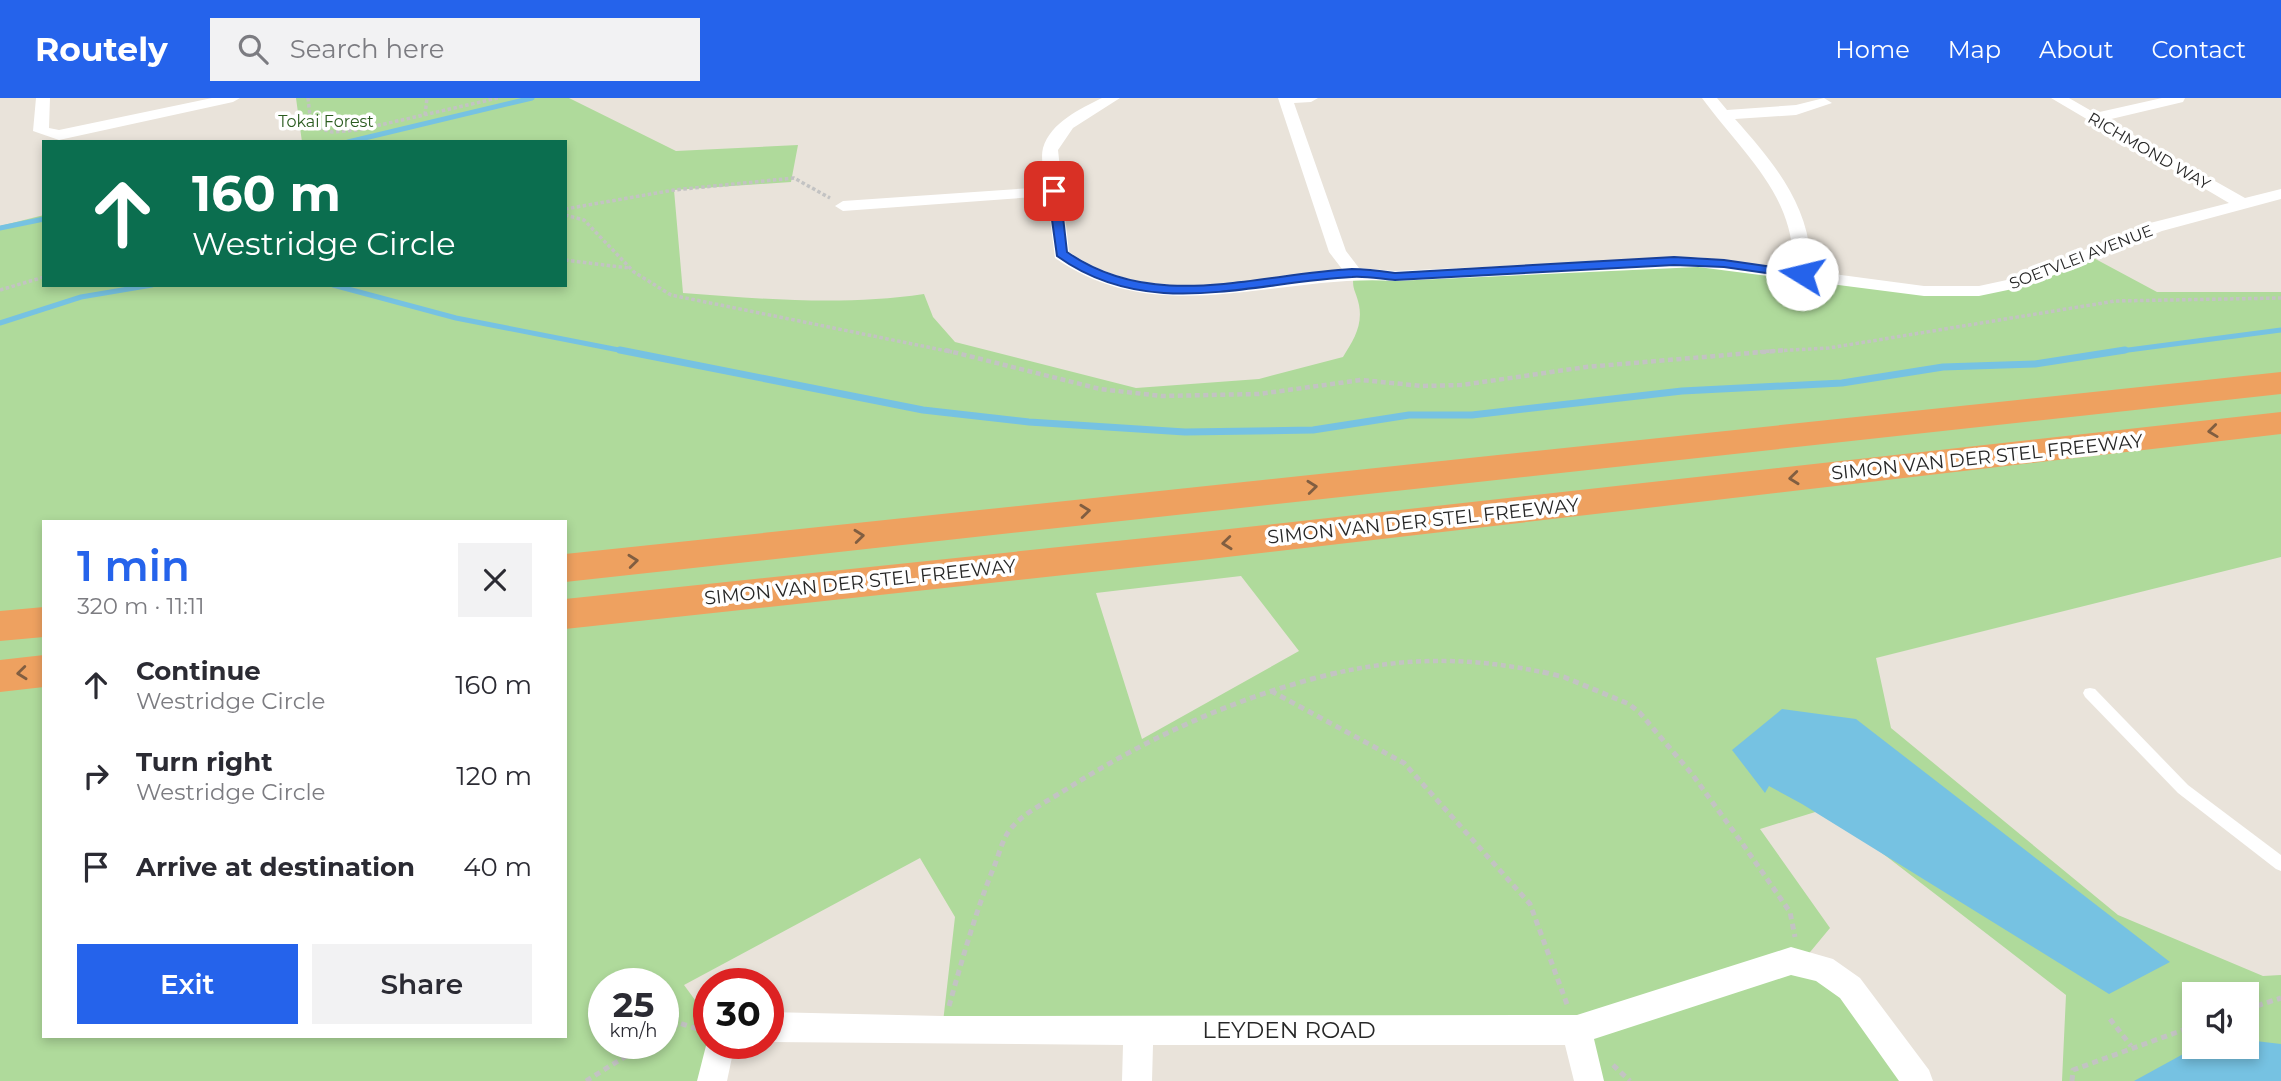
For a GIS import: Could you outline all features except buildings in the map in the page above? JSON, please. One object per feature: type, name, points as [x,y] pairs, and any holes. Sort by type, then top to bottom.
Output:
[{"type":"highway","points":[[567,568],[2281,383]]},
{"type":"highway","name":"SIMON VAN DER STEL FREEWAY","points":[[567,614],[1193,547],[2281,423]]},
{"type":"highway","points":[[0,626],[42,622]]},
{"type":"highway","points":[[0,676],[42,671]]},
{"type":"street","points":[[43,98],[41,131],[58,135],[233,98]]},
{"type":"street","points":[[1113,98],[1072,121],[1053,140],[1050,150],[1061,254],[1081,268],[1150,290],[1205,291],[1354,273]]},
{"type":"street","points":[[1311,98],[1285,99],[1338,252],[1354,273]]},
{"type":"street","points":[[1709,98],[1780,184],[1793,206],[1799,223],[1802,274]]},
{"type":"street","name":"RICHMOND WAY","points":[[2058,98],[2241,203]]},
{"type":"street","points":[[2093,118],[2178,99]]},
{"type":"street","points":[[1723,115],[1796,110],[1824,103]]},
{"type":"street","points":[[843,206],[1054,191]]},
{"type":"street","name":"SOETVLEI AVENUE","points":[[1354,273],[1395,276],[1674,261],[1724,263],[1924,292],[2006,287],[2132,235],[2281,194]]},
{"type":"street","points":[[1798,956],[1850,988],[1918,1081]]},
{"type":"street","name":"LEYDEN ROAD","points":[[784,1027],[942,1031],[1577,1030],[1798,956]]},
{"type":"street","points":[[1137,1081],[1139,1030]]},
{"type":"street","points":[[1577,1030],[1589,1081]]},
{"type":"street","points":[[712,1081],[717,1059]]},
{"type":"lane","points":[[2090,693],[2183,789],[2281,864]]},
{"type":"path","points":[[308,98],[312,126],[332,132],[358,130],[499,98]]},
{"type":"path","points":[[425,115],[428,98]]},
{"type":"path","points":[[332,132],[333,140]]},
{"type":"path","points":[[567,209],[674,190],[793,178],[843,206]]},
{"type":"path","points":[[567,215],[584,219],[630,268],[671,295],[690,301],[911,342],[1100,388],[1161,396],[1271,393],[1361,380],[1422,386],[1462,385],[1650,360],[1829,348],[2115,301],[2281,298]]},
{"type":"path","points":[[567,260],[630,268]]},
{"type":"path","points":[[0,290],[42,278]]},
{"type":"path","points":[[942,1031],[974,915],[1009,831],[1082,779],[1144,743],[1269,691],[1345,667],[1419,657],[1507,664],[1570,677],[1632,705],[1680,757],[1790,912],[1798,956]]},
{"type":"path","points":[[1269,691],[1404,763],[1530,905],[1577,1030]]},
{"type":"path","points":[[2259,1005],[2281,998]]},
{"type":"path","points":[[2110,1019],[2131,1046]]},
{"type":"path","points":[[2072,1081],[2073,1069],[2182,1030]]},
{"type":"path","points":[[586,1081],[621,1059]]},
{"type":"green space","name":"Tokai Forest","points":[[296,98],[569,98],[676,151],[798,145],[791,182],[674,190],[683,293],[834,301],[924,294],[933,317],[955,342],[1136,388],[1259,379],[1343,357],[1354,339],[1360,320],[1359,305],[1353,287],[1354,273],[1674,261],[1924,291],[1979,291],[2088,255],[2157,292],[2281,292],[2281,557],[1876,658],[1891,728],[2118,915],[2263,976],[2281,975],[2281,1081],[2062,1081],[2066,995],[1825,809],[1760,829],[1830,928],[1801,963],[1824,971],[1912,1081],[1589,1081],[1577,1030],[942,1031],[955,917],[920,858],[716,968],[693,968],[693,980],[684,985],[693,997],[693,1059],[710,1059],[711,1081],[0,1081],[0,226],[42,216],[42,287],[567,287],[567,140],[302,140]],"holes":[[[1241,576],[1299,651],[1142,739],[1096,593]]]},
{"type":"water","points":[[1782,709],[1856,719],[2170,962],[2109,994],[1802,804],[1769,786],[1765,793],[1732,750]]},
{"type":"water","points":[[2259,1041],[2281,1044],[2281,1081],[2134,1081],[2182,1055],[2182,1059],[2259,1059]]},
{"type":"waterway","points":[[356,140],[532,98]]},
{"type":"waterway","points":[[0,228],[42,219]]},
{"type":"waterway","points":[[0,323],[81,297],[140,287]]},
{"type":"waterway","points":[[340,287],[456,318],[629,352]]},
{"type":"waterway","points":[[2113,352],[2281,330]]},
{"type":"waterway","points":[[620,350],[923,410],[1029,422],[1185,432],[1313,430],[1409,415],[1472,415],[1682,391],[1842,383],[1943,367],[2035,364],[2125,350]]},
{"type":"route","points":[[1054,191],[1061,254],[1069,262],[1150,290],[1167,292],[1205,291],[1354,273],[1395,276],[1674,261],[1724,263],[1802,274]]}]
